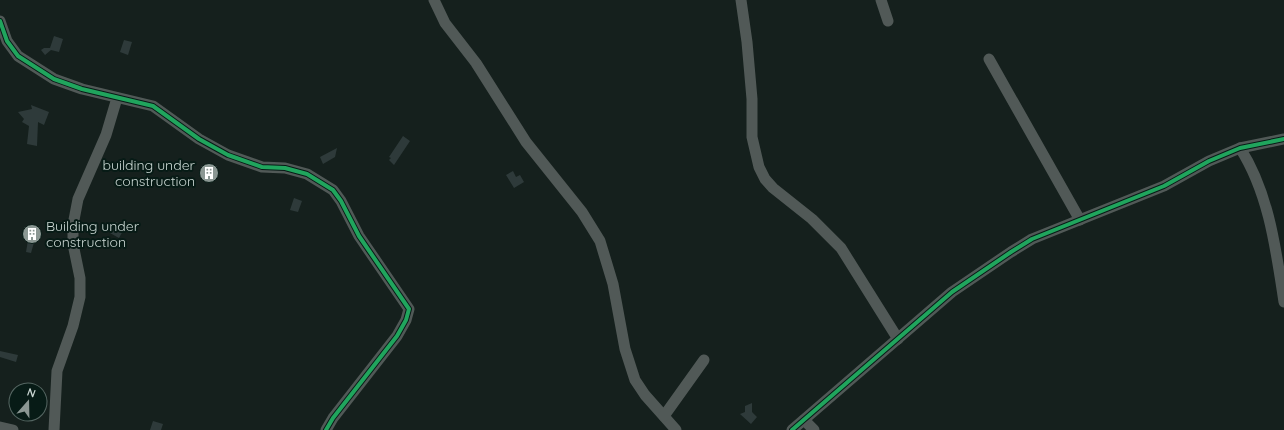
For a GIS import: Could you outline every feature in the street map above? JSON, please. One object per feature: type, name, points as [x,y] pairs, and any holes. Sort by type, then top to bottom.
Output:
[{"type":"street","points":[[434,0],[445,23],[476,63],[526,142],[582,212],[600,241],[613,284],[625,349],[635,380],[645,395],[676,430]]},
{"type":"street","points":[[741,0],[748,42],[752,99],[752,136],[759,167],[773,188],[812,219],[841,248],[898,339]]},
{"type":"street","points":[[881,0],[888,21]]},
{"type":"street","points":[[0,20],[7,40],[18,56],[61,82],[82,89],[153,106],[199,139],[228,155],[262,167],[285,168],[307,174],[333,190],[341,201],[347,215],[373,258],[401,295],[409,309],[406,320],[397,336],[333,418],[326,430]]},
{"type":"street","points":[[989,59],[1080,220]]},
{"type":"street","points":[[54,430],[57,371],[73,326],[80,297],[80,278],[73,244],[73,225],[78,199],[106,135],[117,98]]},
{"type":"street","points":[[792,430],[952,292],[1032,239],[1164,186],[1209,161],[1240,148],[1284,139]]},
{"type":"street","points":[[1240,148],[1252,166],[1264,201],[1284,302]]},
{"type":"street","points":[[664,416],[704,360]]},
{"type":"street","points":[[804,420],[814,430]]},
{"type":"street","points":[[0,427],[13,430]]},
{"type":"building","points":[[54,36],[63,39],[59,52],[51,50],[45,55],[41,50],[44,48],[50,48]]},
{"type":"building","points":[[124,40],[132,42],[128,55],[120,52]]},
{"type":"building","points":[[31,105],[49,112],[44,125],[38,122],[37,146],[27,144],[29,126],[22,122],[24,119],[18,112],[32,109]]},
{"type":"building","points":[[403,136],[410,141],[394,165],[389,160],[391,158],[389,157]]},
{"type":"building","points":[[337,148],[335,157],[323,164],[320,157]]},
{"type":"building","points":[[513,171],[516,177],[520,175],[524,182],[514,188],[506,175]]},
{"type":"building","points":[[294,198],[302,201],[298,212],[290,210]]},
{"type":"building","points":[[116,222],[125,227],[119,238],[110,233]]},
{"type":"building","points":[[30,229],[37,232],[31,253],[26,252]]},
{"type":"building","points":[[0,351],[18,355],[16,362],[0,357]]},
{"type":"building","points":[[752,403],[752,412],[757,417],[751,424],[740,414],[745,412],[745,406]]},
{"type":"building","points":[[153,421],[163,424],[161,430],[150,430]]},
{"type":"cycle path","points":[[0,21],[7,41],[18,56],[54,79],[82,89],[153,106],[199,139],[228,155],[262,167],[285,168],[307,174],[333,190],[341,201],[359,236],[409,309],[406,320],[397,336],[333,418],[326,430]]},
{"type":"cycle path","points":[[792,430],[952,292],[1032,239],[1164,186],[1209,161],[1240,148],[1284,139]]},
{"type":"place","name":"building under construction","points":[[209,173]]},
{"type":"place","name":"Building under construction","points":[[32,234]]}]
